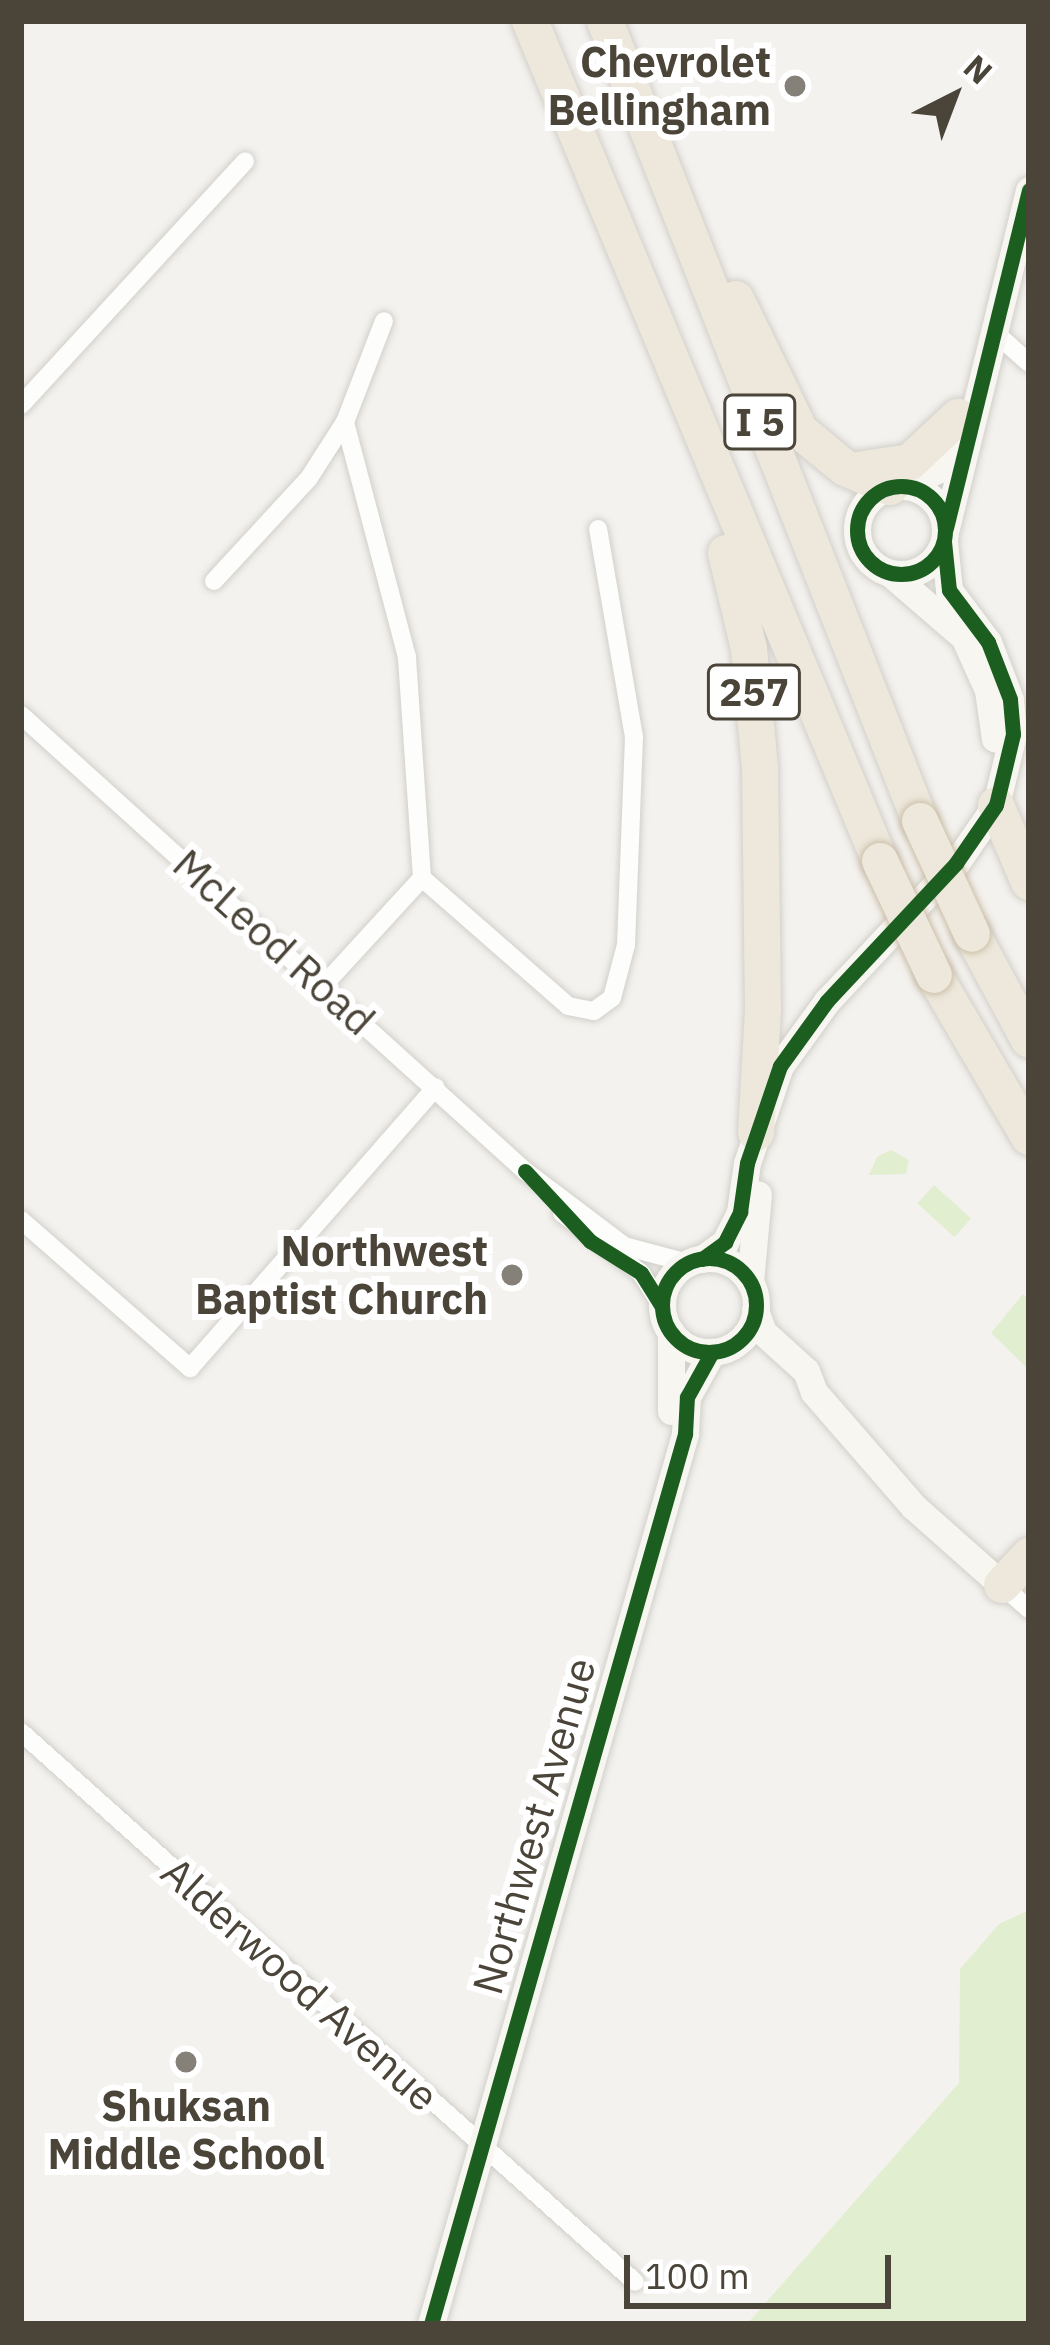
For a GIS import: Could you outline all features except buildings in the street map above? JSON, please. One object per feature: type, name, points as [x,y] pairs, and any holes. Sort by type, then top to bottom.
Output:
[{"type":"highway","name":"I 5","points":[[530,21],[634,280],[880,861],[934,975],[1029,1137]]},
{"type":"highway","name":"I 5","points":[[607,21],[920,820],[972,934],[1029,1040]]},
{"type":"highway","points":[[607,21],[790,416],[845,468],[898,487]]},
{"type":"highway","name":"257","points":[[634,280],[705,480],[737,594],[757,718],[763,1009],[756,1133]]},
{"type":"highway","points":[[845,468],[910,463],[958,417]]},
{"type":"highway","points":[[996,805],[1029,882]]},
{"type":"highway","points":[[1016,1597],[1029,1556]]},
{"type":"main road","points":[[956,863],[992,770],[988,690],[948,616],[865,557],[857,527],[870,499],[924,482],[948,457],[987,342],[1029,190]]},
{"type":"main road","points":[[891,574],[921,570],[945,535],[981,398],[987,342]]},
{"type":"main road","points":[[898,487],[934,500],[945,535],[949,590],[988,642],[1010,699],[1013,734],[996,805],[956,863],[796,1045],[756,1133],[731,1234],[668,1283],[666,1319],[689,1348],[762,1359],[814,1392],[913,1506],[1016,1597]]},
{"type":"main road","points":[[717,1351],[743,1337],[752,1296],[754,1215],[796,1045]]},
{"type":"main road","points":[[695,1261],[728,1263],[752,1296],[763,1332],[806,1371],[814,1392]]},
{"type":"main road","name":"Northwest Avenue","points":[[666,1319],[671,1469]]},
{"type":"main road","name":"Northwest Avenue","points":[[431,2324],[693,1379],[717,1351]]},
{"type":"street","points":[[21,405],[245,161]]},
{"type":"street","points":[[214,581],[309,478],[345,422],[384,321]]},
{"type":"street","points":[[987,342],[1029,363]]},
{"type":"street","points":[[345,422],[407,657],[422,878],[568,1006],[594,1011],[612,998],[627,925],[634,737],[598,529]]},
{"type":"street","name":"McLeod Road","points":[[21,715],[436,1087],[590,1241],[641,1273],[666,1319]]},
{"type":"street","points":[[323,986],[422,878]]},
{"type":"street","points":[[21,1220],[190,1368],[436,1087]]},
{"type":"street","name":"McLeod Road","points":[[525,1171],[624,1246],[695,1261]]},
{"type":"street","name":"Alderwood Avenue","points":[[21,1732],[635,2282]]},
{"type":"green space","points":[[891,1150],[909,1160],[906,1174],[869,1175],[877,1157]]},
{"type":"green space","points":[[934,1185],[971,1218],[954,1237],[917,1204]]},
{"type":"green space","points":[[1023,1294],[1029,1300],[1029,1370],[991,1333]]},
{"type":"green space","points":[[1029,1910],[1029,2324],[747,2324],[959,2083],[960,1969],[999,1924]]},
{"type":"cycle path","points":[[946,528],[1029,190]]},
{"type":"cycle path","points":[[901,486],[918,489],[932,499],[942,513],[945,530],[942,547],[932,561],[918,571],[901,574],[884,571],[870,561],[860,547],[857,530],[860,513],[870,499],[884,489],[901,486]]},
{"type":"cycle path","points":[[702,1259],[725,1242],[740,1212],[747,1163],[780,1066],[827,1001],[956,863],[996,805],[1013,734],[1010,699],[988,642],[949,590],[944,542]]},
{"type":"cycle path","points":[[525,1171],[590,1241],[641,1273],[662,1306]]},
{"type":"cycle path","points":[[709,1258],[742,1272],[756,1305],[742,1338],[709,1352],[676,1338],[662,1305],[676,1272],[709,1258]]},
{"type":"cycle path","points":[[431,2324],[685,1434],[687,1397],[712,1352]]},
{"type":"place","name":"Chevrolet Bellingham","points":[[795,86]]},
{"type":"place","name":"Northwest Baptist Church","points":[[512,1275]]},
{"type":"place","name":"Shuksan Middle School","points":[[186,2062]]}]
